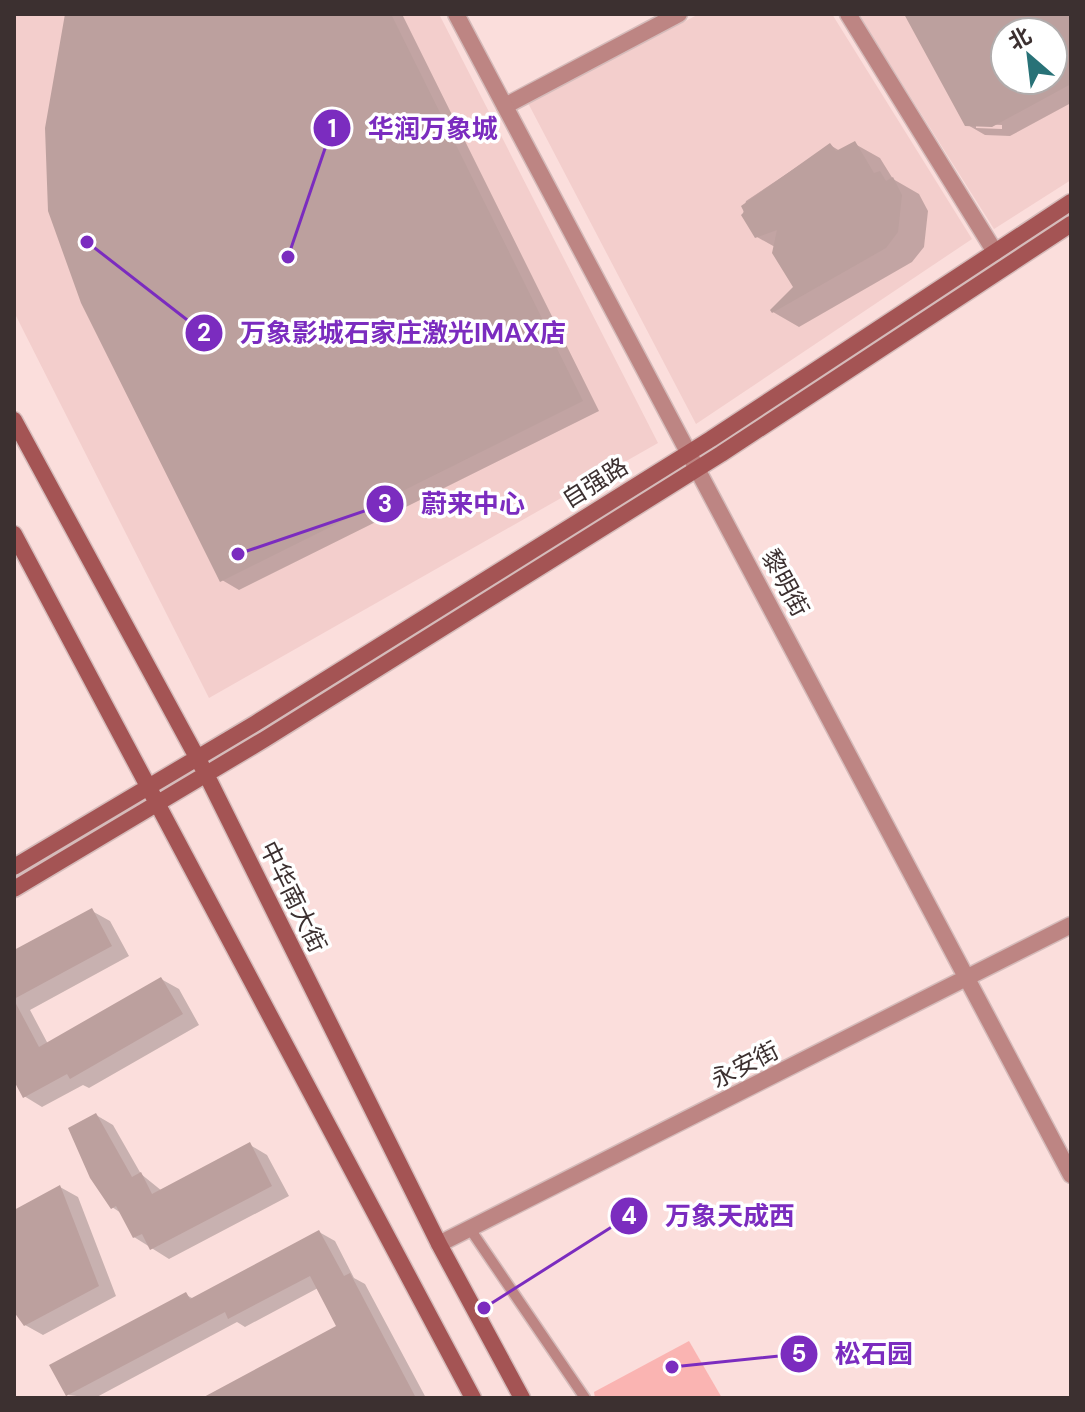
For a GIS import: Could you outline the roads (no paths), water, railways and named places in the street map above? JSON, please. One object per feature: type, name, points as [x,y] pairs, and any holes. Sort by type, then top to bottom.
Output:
[{"type":"main road","name":"自强路","points":[[14,867],[689,453],[1071,202]]},
{"type":"main road","name":"自强路","points":[[14,889],[206,774],[697,469],[1071,224]]},
{"type":"main road","name":"中华南大街","points":[[14,420],[206,774],[439,1244],[522,1398]]},
{"type":"main road","points":[[14,534],[473,1398]]},
{"type":"street","name":"黎明街","points":[[456,14],[1071,1175]]},
{"type":"street","points":[[505,106],[679,14]]},
{"type":"street","points":[[848,14],[995,252]]},
{"type":"street","name":"永安街","points":[[439,1244],[968,980],[1071,925]]},
{"type":"lane","points":[[470,1229],[585,1398]]},
{"type":"place","name":"万象影城石家庄激光IMAX店","points":[[87,242]]},
{"type":"place","name":"华润万象城","points":[[288,257]]},
{"type":"place","name":"蔚来中心","points":[[238,554]]},
{"type":"place","name":"万象天成西","points":[[484,1308]]},
{"type":"place","name":"松石园","points":[[672,1367]]}]
